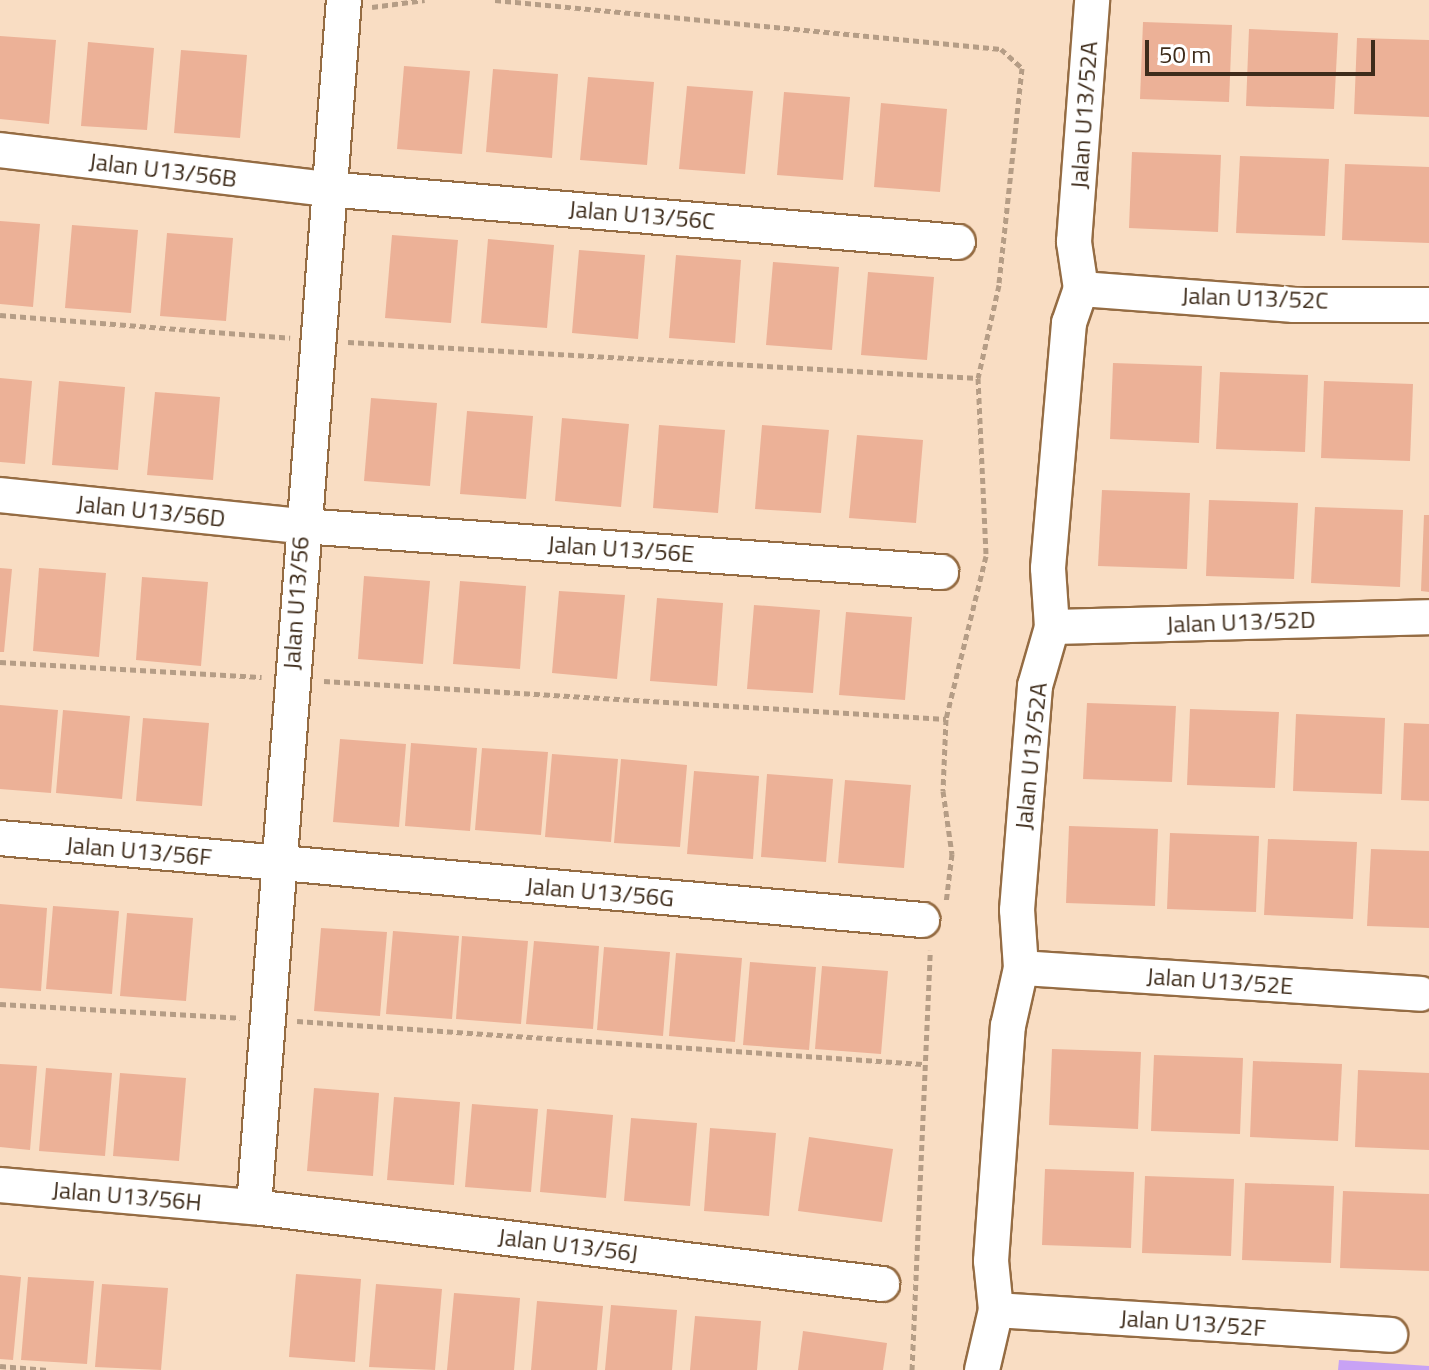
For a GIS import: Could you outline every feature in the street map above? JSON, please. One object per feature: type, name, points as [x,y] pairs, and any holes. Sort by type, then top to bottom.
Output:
[{"type":"street","name":"Jalan U13/56","points":[[254,1207],[326,189],[344,0]]},
{"type":"street","name":"Jalan U13/52A","points":[[982,1370],[996,1310],[991,1261],[1007,1042],[1021,968],[1017,910],[1035,686],[1052,627],[1048,568],[1069,323],[1081,289],[1074,242],[1092,0]]},
{"type":"street","name":"Jalan U13/56B","points":[[0,150],[326,189]]},
{"type":"street","name":"Jalan U13/56C","points":[[326,189],[958,242]]},
{"type":"street","name":"Jalan U13/52C","points":[[1081,289],[1294,305],[1429,305]]},
{"type":"street","name":"Jalan U13/56D","points":[[0,495],[302,526]]},
{"type":"street","name":"Jalan U13/56E","points":[[302,526],[941,572]]},
{"type":"street","name":"Jalan U13/52D","points":[[1052,627],[1429,617]]},
{"type":"street","name":"Jalan U13/56F","points":[[0,838],[278,863]]},
{"type":"street","name":"Jalan U13/56G","points":[[278,863],[933,925]]},
{"type":"street","name":"Jalan U13/52E","points":[[1021,968],[1420,994]]},
{"type":"street","name":"Jalan U13/56H","points":[[0,1185],[254,1207]]},
{"type":"street","name":"Jalan U13/56J","points":[[254,1207],[882,1284]]},
{"type":"street","name":"Jalan U13/52F","points":[[996,1310],[1390,1335]]},
{"type":"path","points":[[495,0],[1013,55],[1022,68],[999,285],[978,378],[986,556],[946,719],[943,791],[952,854],[924,969],[912,1370]]},
{"type":"path","points":[[0,315],[315,340],[978,378]]},
{"type":"path","points":[[0,662],[946,719]]},
{"type":"path","points":[[0,1004],[923,1064]]},
{"type":"path","points":[[0,1366],[48,1370]]},
{"type":"shaded area","points":[[1339,1360],[1429,1366],[1429,1370],[1338,1370]]},
{"type":"building","points":[[1143,22],[1232,25],[1229,102],[1140,99]]},
{"type":"building","points":[[1249,29],[1338,33],[1334,109],[1246,106]]},
{"type":"building","points":[[0,36],[56,40],[49,124],[0,119]]},
{"type":"building","points":[[1357,38],[1429,40],[1429,117],[1354,114]]},
{"type":"building","points":[[88,42],[154,48],[147,130],[81,126]]},
{"type":"building","points":[[181,50],[247,55],[240,138],[174,133]]},
{"type":"building","points":[[404,66],[470,71],[462,154],[397,149]]},
{"type":"building","points":[[493,69],[558,74],[552,158],[486,152]]},
{"type":"building","points":[[588,77],[654,82],[647,165],[580,160]]},
{"type":"building","points":[[687,86],[753,91],[745,174],[679,169]]},
{"type":"building","points":[[784,92],[850,97],[843,180],[777,175]]},
{"type":"building","points":[[881,103],[947,109],[940,192],[874,187]]},
{"type":"building","points":[[1132,152],[1221,155],[1218,232],[1129,228]]},
{"type":"building","points":[[1240,156],[1329,159],[1325,236],[1236,233]]},
{"type":"building","points":[[1345,164],[1429,167],[1429,243],[1342,240]]},
{"type":"building","points":[[0,221],[40,224],[33,307],[0,304]]},
{"type":"building","points":[[72,225],[138,230],[131,313],[65,308]]},
{"type":"building","points":[[167,233],[233,238],[226,321],[160,316]]},
{"type":"building","points":[[392,235],[458,240],[451,323],[385,318]]},
{"type":"building","points":[[488,239],[554,245],[547,328],[481,323]]},
{"type":"building","points":[[579,250],[645,255],[638,339],[572,333]]},
{"type":"building","points":[[676,255],[741,260],[735,343],[669,338]]},
{"type":"building","points":[[773,262],[839,267],[832,350],[766,345]]},
{"type":"building","points":[[868,272],[934,277],[927,360],[861,355]]},
{"type":"building","points":[[1113,363],[1202,366],[1199,443],[1110,439]]},
{"type":"building","points":[[1220,372],[1308,375],[1305,452],[1216,449]]},
{"type":"building","points":[[0,378],[32,381],[25,464],[0,462]]},
{"type":"building","points":[[59,381],[125,387],[118,470],[52,465]]},
{"type":"building","points":[[1324,381],[1413,384],[1410,461],[1321,458]]},
{"type":"building","points":[[155,392],[220,397],[213,480],[147,475]]},
{"type":"building","points":[[371,398],[437,403],[430,486],[364,481]]},
{"type":"building","points":[[467,411],[533,416],[526,499],[460,494]]},
{"type":"building","points":[[562,418],[629,424],[621,507],[555,501]]},
{"type":"building","points":[[659,425],[725,430],[718,513],[653,508]]},
{"type":"building","points":[[762,425],[829,430],[821,513],[755,509]]},
{"type":"building","points":[[857,435],[923,440],[916,523],[849,518]]},
{"type":"building","points":[[1102,490],[1190,493],[1187,569],[1098,566]]},
{"type":"building","points":[[1209,500],[1298,503],[1294,579],[1206,576]]},
{"type":"building","points":[[1315,507],[1403,510],[1400,587],[1311,583]]},
{"type":"building","points":[[1424,515],[1429,515],[1429,592],[1421,591]]},
{"type":"building","points":[[0,568],[12,569],[4,652],[0,652]]},
{"type":"building","points":[[39,568],[106,573],[99,657],[33,651]]},
{"type":"building","points":[[364,576],[430,581],[423,664],[358,659]]},
{"type":"building","points":[[142,577],[208,582],[201,666],[136,660]]},
{"type":"building","points":[[460,581],[526,586],[520,669],[453,664]]},
{"type":"building","points":[[559,591],[625,595],[617,679],[552,673]]},
{"type":"building","points":[[657,598],[723,603],[717,686],[650,681]]},
{"type":"building","points":[[754,605],[820,610],[813,693],[747,689]]},
{"type":"building","points":[[846,612],[912,617],[905,700],[839,695]]},
{"type":"building","points":[[1087,703],[1176,706],[1172,782],[1083,779]]},
{"type":"building","points":[[0,705],[58,710],[51,793],[0,789]]},
{"type":"building","points":[[1190,709],[1279,712],[1275,788],[1187,785]]},
{"type":"building","points":[[63,710],[130,716],[122,799],[56,793]]},
{"type":"building","points":[[1296,714],[1385,718],[1382,794],[1293,791]]},
{"type":"building","points":[[143,718],[209,723],[202,806],[136,801]]},
{"type":"building","points":[[1404,723],[1429,724],[1429,801],[1401,800]]},
{"type":"building","points":[[340,739],[406,744],[399,827],[333,822]]},
{"type":"building","points":[[411,743],[477,748],[470,831],[405,826]]},
{"type":"building","points":[[482,748],[548,752],[541,835],[475,830]]},
{"type":"building","points":[[552,754],[618,759],[611,842],[545,837]]},
{"type":"building","points":[[621,759],[687,765],[680,847],[614,843]]},
{"type":"building","points":[[694,771],[759,776],[753,859],[687,854]]},
{"type":"building","points":[[767,774],[833,779],[826,862],[761,857]]},
{"type":"building","points":[[845,780],[911,785],[904,868],[838,863]]},
{"type":"building","points":[[1069,826],[1158,829],[1155,906],[1066,903]]},
{"type":"building","points":[[1170,833],[1259,836],[1256,912],[1167,909]]},
{"type":"building","points":[[1268,839],[1357,842],[1353,919],[1264,915]]},
{"type":"building","points":[[1371,849],[1429,851],[1429,928],[1367,926]]},
{"type":"building","points":[[0,904],[47,908],[41,991],[0,988]]},
{"type":"building","points":[[53,906],[119,911],[112,994],[46,989]]},
{"type":"building","points":[[127,913],[193,918],[186,1001],[120,996]]},
{"type":"building","points":[[321,928],[387,932],[380,1016],[314,1011]]},
{"type":"building","points":[[393,931],[459,936],[452,1019],[386,1014]]},
{"type":"building","points":[[462,936],[528,941],[521,1024],[456,1019]]},
{"type":"building","points":[[534,941],[599,946],[593,1029],[526,1024]]},
{"type":"building","points":[[604,947],[670,952],[663,1036],[597,1030]]},
{"type":"building","points":[[676,953],[742,958],[735,1042],[669,1036]]},
{"type":"building","points":[[750,962],[816,967],[809,1050],[743,1045]]},
{"type":"building","points":[[822,966],[888,971],[881,1054],[815,1049]]},
{"type":"building","points":[[1052,1049],[1141,1052],[1138,1129],[1049,1125]]},
{"type":"building","points":[[1154,1055],[1243,1058],[1240,1134],[1151,1131]]},
{"type":"building","points":[[1253,1061],[1342,1064],[1338,1141],[1250,1137]]},
{"type":"building","points":[[0,1064],[37,1066],[30,1150],[0,1147]]},
{"type":"building","points":[[46,1068],[112,1073],[105,1156],[39,1151]]},
{"type":"building","points":[[1358,1070],[1429,1073],[1429,1150],[1355,1147]]},
{"type":"building","points":[[120,1073],[186,1078],[179,1161],[113,1156]]},
{"type":"building","points":[[314,1088],[379,1093],[373,1176],[307,1171]]},
{"type":"building","points":[[394,1097],[460,1102],[454,1185],[387,1180]]},
{"type":"building","points":[[472,1104],[538,1109],[531,1192],[465,1187]]},
{"type":"building","points":[[547,1109],[613,1115],[606,1198],[540,1192]]},
{"type":"building","points":[[631,1118],[697,1123],[690,1206],[624,1201]]},
{"type":"building","points":[[710,1128],[776,1133],[769,1216],[704,1211]]},
{"type":"building","points":[[809,1137],[893,1149],[882,1222],[798,1211]]},
{"type":"building","points":[[1045,1169],[1134,1172],[1131,1248],[1042,1245]]},
{"type":"building","points":[[1145,1176],[1234,1179],[1231,1256],[1142,1253]]},
{"type":"building","points":[[1245,1183],[1334,1186],[1331,1263],[1242,1260]]},
{"type":"building","points":[[1343,1191],[1429,1194],[1429,1271],[1340,1268]]},
{"type":"building","points":[[296,1274],[361,1279],[355,1362],[289,1357]]},
{"type":"building","points":[[0,1275],[21,1277],[13,1360],[0,1359]]},
{"type":"building","points":[[28,1277],[94,1281],[87,1364],[21,1360]]},
{"type":"building","points":[[102,1284],[168,1288],[161,1370],[95,1367]]},
{"type":"building","points":[[376,1284],[442,1289],[435,1370],[369,1367]]},
{"type":"building","points":[[454,1293],[520,1298],[514,1370],[447,1370]]},
{"type":"building","points":[[537,1301],[603,1306],[597,1370],[531,1370]]},
{"type":"building","points":[[611,1305],[677,1310],[672,1370],[605,1370]]},
{"type":"building","points":[[695,1316],[761,1321],[757,1370],[690,1370]]},
{"type":"building","points":[[803,1331],[887,1343],[883,1370],[798,1370]]}]
